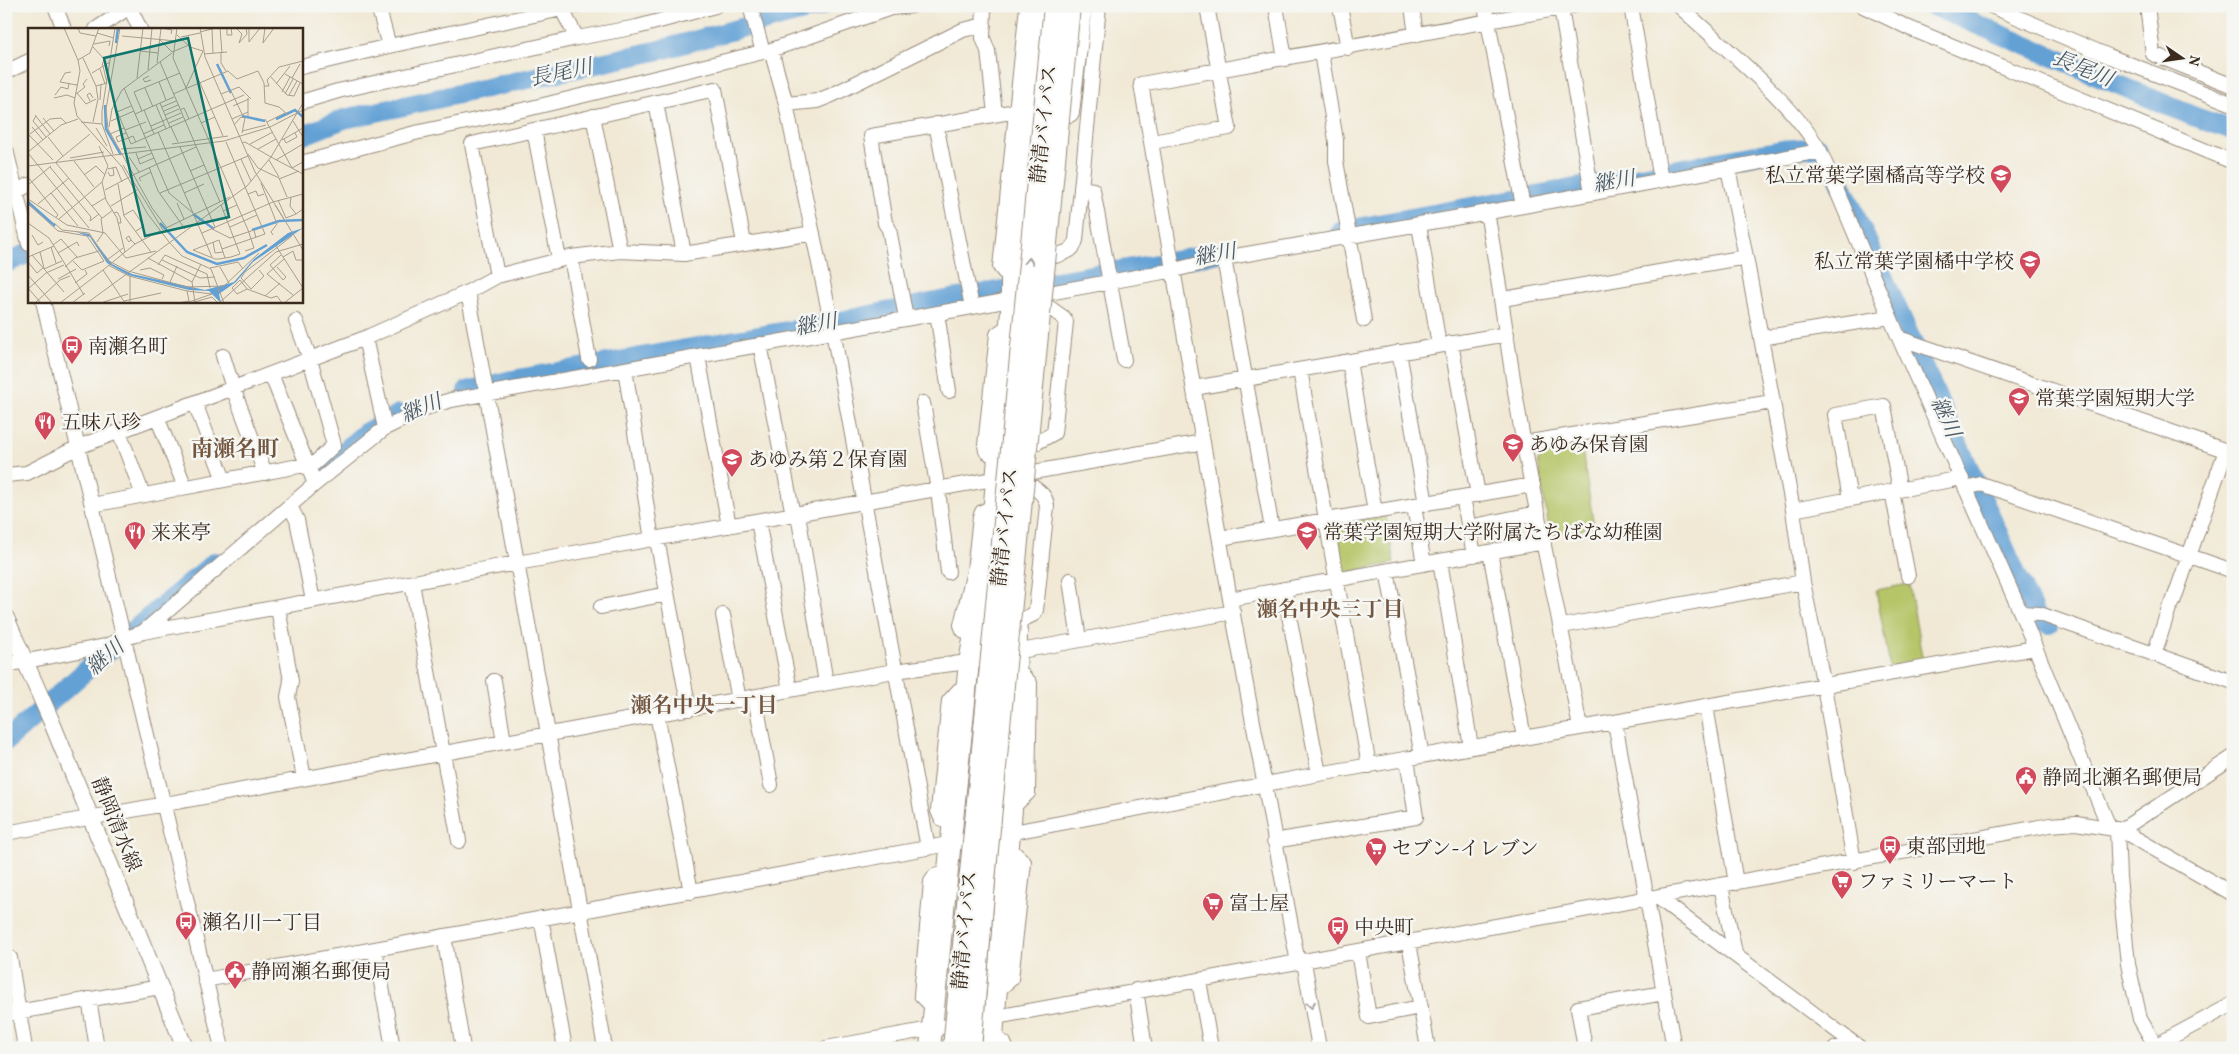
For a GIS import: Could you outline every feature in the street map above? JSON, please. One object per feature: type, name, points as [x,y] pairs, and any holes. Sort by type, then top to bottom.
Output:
[{"type":"highway","points":[[941,1048],[964,796],[999,512],[997,468],[1010,325],[1010,274],[1041,6]]},
{"type":"highway","name":"静清バイパス","points":[[953,1048],[999,512],[1054,6]]},
{"type":"highway","name":"静清バイパス","points":[[971,1048],[986,870],[1014,621],[1070,6]]},
{"type":"highway","points":[[994,1045],[1014,621],[1033,479],[1066,134],[1082,6]]},
{"type":"highway","points":[[930,1038],[950,835],[967,687],[973,661],[973,638],[989,553],[999,512]]},
{"type":"highway","points":[[994,1045],[994,1017],[1012,808],[1016,668],[1014,621]]},
{"type":"main road","name":"静岡清水線","points":[[6,618],[50,718],[186,1048]]},
{"type":"street","points":[[55,6],[64,28]]},
{"type":"street","points":[[378,6],[389,46]]},
{"type":"street","points":[[302,67],[576,6]]},
{"type":"street","points":[[302,102],[338,90],[577,38],[637,27],[715,6]]},
{"type":"street","points":[[750,6],[786,104],[833,331],[928,848]]},
{"type":"street","points":[[302,163],[416,133],[527,109],[765,50],[891,8],[912,6]]},
{"type":"street","points":[[984,6],[983,38],[988,51],[995,114]]},
{"type":"street","points":[[1010,274],[1004,272],[1000,267],[1027,6]]},
{"type":"street","points":[[1055,256],[1069,252],[1074,248],[1099,6]]},
{"type":"street","points":[[1152,142],[1228,128],[1208,6]]},
{"type":"street","points":[[1276,6],[1285,59]]},
{"type":"street","points":[[1340,6],[1348,48]]},
{"type":"street","points":[[1412,6],[1416,35]]},
{"type":"street","points":[[1486,6],[1522,206]]},
{"type":"street","points":[[1631,6],[1661,180]]},
{"type":"street","points":[[1679,6],[1772,92],[1808,130],[1820,151],[1899,338],[2021,613],[2034,648],[2116,829],[2128,964],[2140,1019],[2153,1046],[2233,1004]]},
{"type":"street","points":[[1862,6],[1918,32],[2233,162]]},
{"type":"street","points":[[1992,6],[2111,57],[2233,104]]},
{"type":"street","points":[[2147,6],[2153,54],[2233,86]]},
{"type":"street","points":[[1319,1048],[1274,841],[1142,84],[1566,7],[1592,193]]},
{"type":"street","points":[[97,28],[126,8],[139,28]]},
{"type":"street","points":[[561,8],[577,38]]},
{"type":"street","points":[[786,104],[816,101],[832,95],[963,30],[984,25]]},
{"type":"street","points":[[1321,53],[1336,140],[1336,161],[1364,320]]},
{"type":"street","points":[[6,72],[28,61]]},
{"type":"street","points":[[497,276],[472,144],[715,88],[744,243]]},
{"type":"street","points":[[656,102],[684,254]]},
{"type":"street","points":[[906,318],[889,229],[886,223],[871,136],[1016,111]]},
{"type":"street","points":[[593,116],[620,251]]},
{"type":"street","points":[[936,124],[972,307]]},
{"type":"street","points":[[534,130],[588,359]]},
{"type":"street","points":[[6,150],[11,194],[26,223],[28,237]]},
{"type":"street","points":[[6,665],[124,641],[142,632],[315,484],[385,428],[428,407],[451,400],[1011,299],[1051,300],[1110,281],[1174,270],[1224,258],[1419,225],[1820,151]]},
{"type":"street","points":[[1728,168],[1793,510],[1803,582],[1824,686],[1854,862]]},
{"type":"street","points":[[11,194],[28,186]]},
{"type":"street","points":[[1081,188],[1093,190],[1124,360]]},
{"type":"street","points":[[1487,212],[1524,443],[1562,626],[1580,728]]},
{"type":"street","points":[[1419,225],[1478,495]]},
{"type":"street","points":[[6,475],[27,473],[78,447],[365,338],[468,292],[497,276],[565,258],[620,251],[684,254],[813,233]]},
{"type":"street","points":[[1502,299],[1746,256]]},
{"type":"street","points":[[1224,258],[1272,530]]},
{"type":"street","points":[[468,292],[605,1048]]},
{"type":"street","points":[[43,302],[222,1048]]},
{"type":"street","points":[[937,313],[949,391]]},
{"type":"street","points":[[1761,338],[1890,317]]},
{"type":"street","points":[[92,505],[315,463],[334,445],[310,359],[296,321]]},
{"type":"street","points":[[1194,388],[1507,334]]},
{"type":"street","points":[[365,338],[385,428]]},
{"type":"street","points":[[1899,338],[2229,451],[2173,602],[2169,608],[2154,655]]},
{"type":"street","points":[[760,344],[796,515],[826,683]]},
{"type":"street","points":[[1399,352],[1420,505],[1424,564]]},
{"type":"street","points":[[223,356],[265,472]]},
{"type":"street","points":[[698,356],[728,526]]},
{"type":"street","points":[[1349,361],[1375,512]]},
{"type":"street","points":[[625,369],[654,539],[667,594],[689,709]]},
{"type":"street","points":[[1300,370],[1369,766]]},
{"type":"street","points":[[271,374],[315,484]]},
{"type":"street","points":[[1524,443],[1772,402]]},
{"type":"street","points":[[194,403],[224,480]]},
{"type":"street","points":[[924,403],[938,490],[948,572]]},
{"type":"street","points":[[1850,499],[1835,415],[1884,406],[1908,576]]},
{"type":"street","points":[[157,417],[185,488]]},
{"type":"street","points":[[119,432],[143,495]]},
{"type":"street","points":[[142,632],[517,563],[938,490],[997,468],[1033,479],[1203,442]]},
{"type":"street","points":[[1793,510],[1896,490],[1964,483],[1981,484],[2233,571]]},
{"type":"street","points":[[1220,538],[1532,486]]},
{"type":"street","points":[[1463,497],[1474,555]]},
{"type":"street","points":[[290,506],[297,520],[313,601]]},
{"type":"street","points":[[1468,527],[1538,514]]},
{"type":"street","points":[[758,522],[790,690]]},
{"type":"street","points":[[1026,650],[1232,606],[1284,589],[1544,542]]},
{"type":"street","points":[[1490,552],[1524,738]]},
{"type":"street","points":[[1440,561],[1471,747]]},
{"type":"street","points":[[1388,570],[1422,756]]},
{"type":"street","points":[[1070,580],[1079,640]]},
{"type":"street","points":[[1562,626],[1803,582]]},
{"type":"street","points":[[412,583],[459,840]]},
{"type":"street","points":[[1284,589],[1319,774]]},
{"type":"street","points":[[601,607],[667,594]]},
{"type":"street","points":[[278,608],[291,681],[288,697],[304,778]]},
{"type":"street","points":[[2021,613],[2040,614],[2233,682]]},
{"type":"street","points":[[723,615],[739,700]]},
{"type":"street","points":[[205,980],[928,848],[950,835],[1009,840],[1265,784],[2034,648]]},
{"type":"street","points":[[6,833],[826,683],[894,671],[973,661]]},
{"type":"street","points":[[494,681],[504,742]]},
{"type":"street","points":[[755,696],[771,785]]},
{"type":"street","points":[[1706,706],[1736,883]]},
{"type":"street","points":[[657,714],[691,892]]},
{"type":"street","points":[[1615,722],[1652,898],[1664,993],[1674,1048]]},
{"type":"street","points":[[1274,841],[1416,817],[1407,759]]},
{"type":"street","points":[[2116,829],[2230,762]]},
{"type":"street","points":[[826,1048],[930,1038],[994,1017],[1136,990],[1301,963],[2050,825],[2076,823],[2116,829],[2233,894]]},
{"type":"street","points":[[1721,886],[1735,954]]},
{"type":"street","points":[[1652,898],[1735,954],[1858,1046]]},
{"type":"street","points":[[541,918],[565,1048]]},
{"type":"street","points":[[444,936],[464,1048]]},
{"type":"street","points":[[1409,943],[1428,1048]]},
{"type":"street","points":[[375,949],[393,1048]]},
{"type":"street","points":[[1358,952],[1369,1017],[1421,1007]]},
{"type":"street","points":[[10,958],[13,1013],[25,1048]]},
{"type":"street","points":[[1199,981],[1211,1048]]},
{"type":"street","points":[[13,1013],[160,987]]},
{"type":"street","points":[[1136,990],[1145,1048]]},
{"type":"street","points":[[1586,1048],[1578,1008],[1664,993]]},
{"type":"street","points":[[89,999],[97,1048]]},
{"type":"street","points":[[1836,1048],[1858,1046]]},
{"type":"green space","points":[[1581,443],[1594,527],[1550,535],[1538,461],[1545,448]]},
{"type":"green space","points":[[1386,516],[1394,563],[1344,573],[1340,571],[1332,530],[1335,524]]},
{"type":"green space","points":[[1909,584],[1923,662],[1890,667],[1876,590]]},
{"type":"waterway","name":"長尾川","points":[[302,136],[344,119],[660,50],[821,6]]},
{"type":"waterway","name":"長尾川","points":[[1933,6],[2195,117],[2233,130]]},
{"type":"waterway","name":"継川","points":[[1340,231],[1782,150],[1818,147]]},
{"type":"waterway","name":"継川","points":[[1837,174],[2037,620],[2049,624]]},
{"type":"waterway","name":"長尾川","points":[[6,263],[28,253]]},
{"type":"waterway","name":"継川","points":[[467,391],[512,380],[810,327],[951,299],[1220,253]]},
{"type":"waterway","name":"継川","points":[[321,472],[365,433],[399,414]]},
{"type":"waterway","name":"継川","points":[[6,741],[99,659],[215,562]]},
{"type":"place","name":"私立常葉学園橘高等学校","points":[[2001,194]]},
{"type":"place","name":"私立常葉学園橘中学校","points":[[2030,280]]},
{"type":"place","name":"南瀬名町","points":[[72,365]]},
{"type":"place","name":"常葉学園短期大学","points":[[2019,417]]},
{"type":"place","name":"五味八珍","points":[[45,441]]},
{"type":"place","name":"あゆみ保育園","points":[[1513,463]]},
{"type":"place","name":"あゆみ第２保育園","points":[[732,478]]},
{"type":"place","name":"来来亭","points":[[135,551]]},
{"type":"place","name":"常葉学園短期大学附属たちばな幼稚園","points":[[1307,551]]},
{"type":"place","name":"静岡北瀬名郵便局","points":[[2026,796]]},
{"type":"place","name":"東部団地","points":[[1890,865]]},
{"type":"place","name":"セブン-イレブン","points":[[1376,867]]},
{"type":"place","name":"ファミリーマート","points":[[1842,900]]},
{"type":"place","name":"富士屋","points":[[1213,922]]},
{"type":"place","name":"瀬名川一丁目","points":[[186,941]]},
{"type":"place","name":"中央町","points":[[1338,946]]},
{"type":"place","name":"静岡瀬名郵便局","points":[[235,990]]},
{"type":"district","name":"南瀬名町","points":[[235,448]]},
{"type":"district","name":"瀬名中央三丁目","points":[[1330,609]]},
{"type":"district","name":"瀬名中央一丁目","points":[[704,705]]}]
